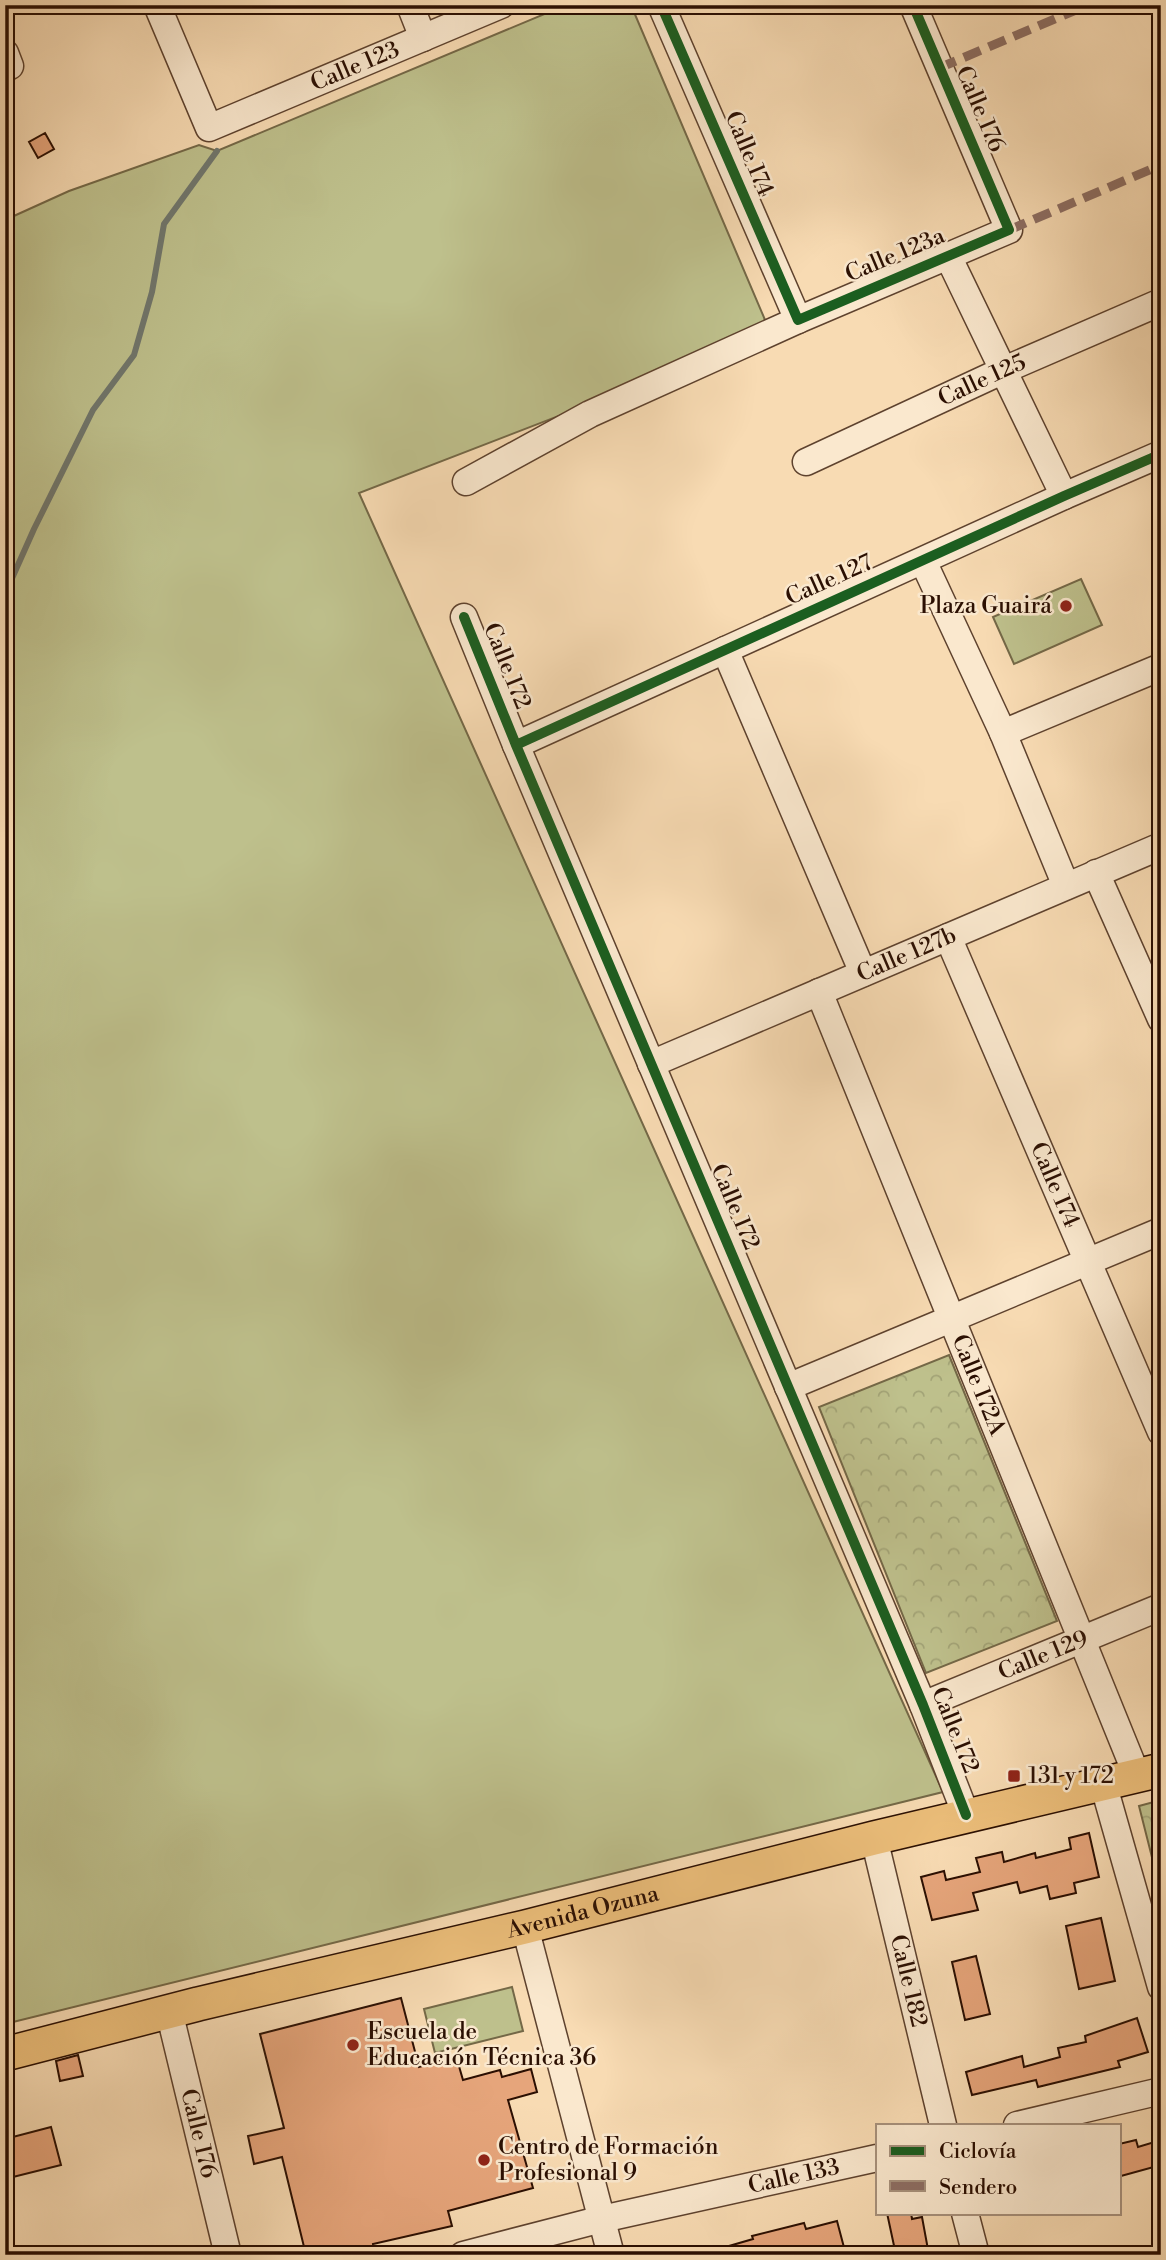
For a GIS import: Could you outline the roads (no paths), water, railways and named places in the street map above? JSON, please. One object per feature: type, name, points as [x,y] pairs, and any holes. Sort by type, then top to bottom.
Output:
[{"type":"main road","name":"Avenida Ozuna","points":[[5,2054],[169,2011],[524,1927],[966,1815],[1149,1773]]},
{"type":"street","name":"Calle 123","points":[[157,5],[209,128],[501,5]]},
{"type":"street","points":[[410,5],[423,38]]},
{"type":"street","name":"Calle 174","points":[[661,5],[797,320]]},
{"type":"street","name":"Calle 176","points":[[913,5],[1009,230]]},
{"type":"street","name":"Calle 123a","points":[[466,482],[590,415],[797,320],[1009,230]]},
{"type":"street","points":[[948,256],[1064,496]]},
{"type":"street","name":"Calle 125","points":[[806,462],[1004,370],[1161,302]]},
{"type":"street","name":"Calle 127","points":[[516,745],[1161,454]]},
{"type":"street","points":[[923,561],[1003,733],[1066,886]]},
{"type":"street","name":"Calle 172","points":[[464,617],[923,1704],[966,1815]]},
{"type":"street","points":[[725,650],[863,973]]},
{"type":"street","points":[[1003,733],[1161,667]]},
{"type":"street","name":"Calle 127b","points":[[651,1064],[1161,846]]},
{"type":"street","points":[[1096,873],[1161,1019]]},
{"type":"street","name":"Calle 174","points":[[948,937],[1161,1432]]},
{"type":"street","name":"Calle 172A","points":[[819,992],[1081,1639],[1149,1773]]},
{"type":"street","points":[[789,1387],[1161,1231]]},
{"type":"street","name":"Calle 129","points":[[923,1704],[1161,1607]]},
{"type":"street","points":[[1103,1783],[1161,1987]]},
{"type":"street","name":"Calle 182","points":[[874,1838],[943,2124]]},
{"type":"street","points":[[524,1927],[611,2255]]},
{"type":"street","name":"Calle 176","points":[[169,2011],[228,2255]]},
{"type":"street","points":[[1021,2124],[1161,2091]]},
{"type":"street","name":"Calle 133","points":[[463,2255],[602,2220],[876,2158]]},
{"type":"street","points":[[965,2214],[976,2255]]},
{"type":"waterway","points":[[5,594],[93,410],[134,355],[152,292],[164,224],[217,151]]},
{"type":"place","name":"Plaza Guairá","points":[[1066,606]]},
{"type":"place","name":"131 y 172","points":[[1014,1776]]},
{"type":"place","name":"Escuela de Educación Técnica 36","points":[[353,2045]]},
{"type":"place","name":"Centro de Formación Profesional 9","points":[[484,2160]]}]
